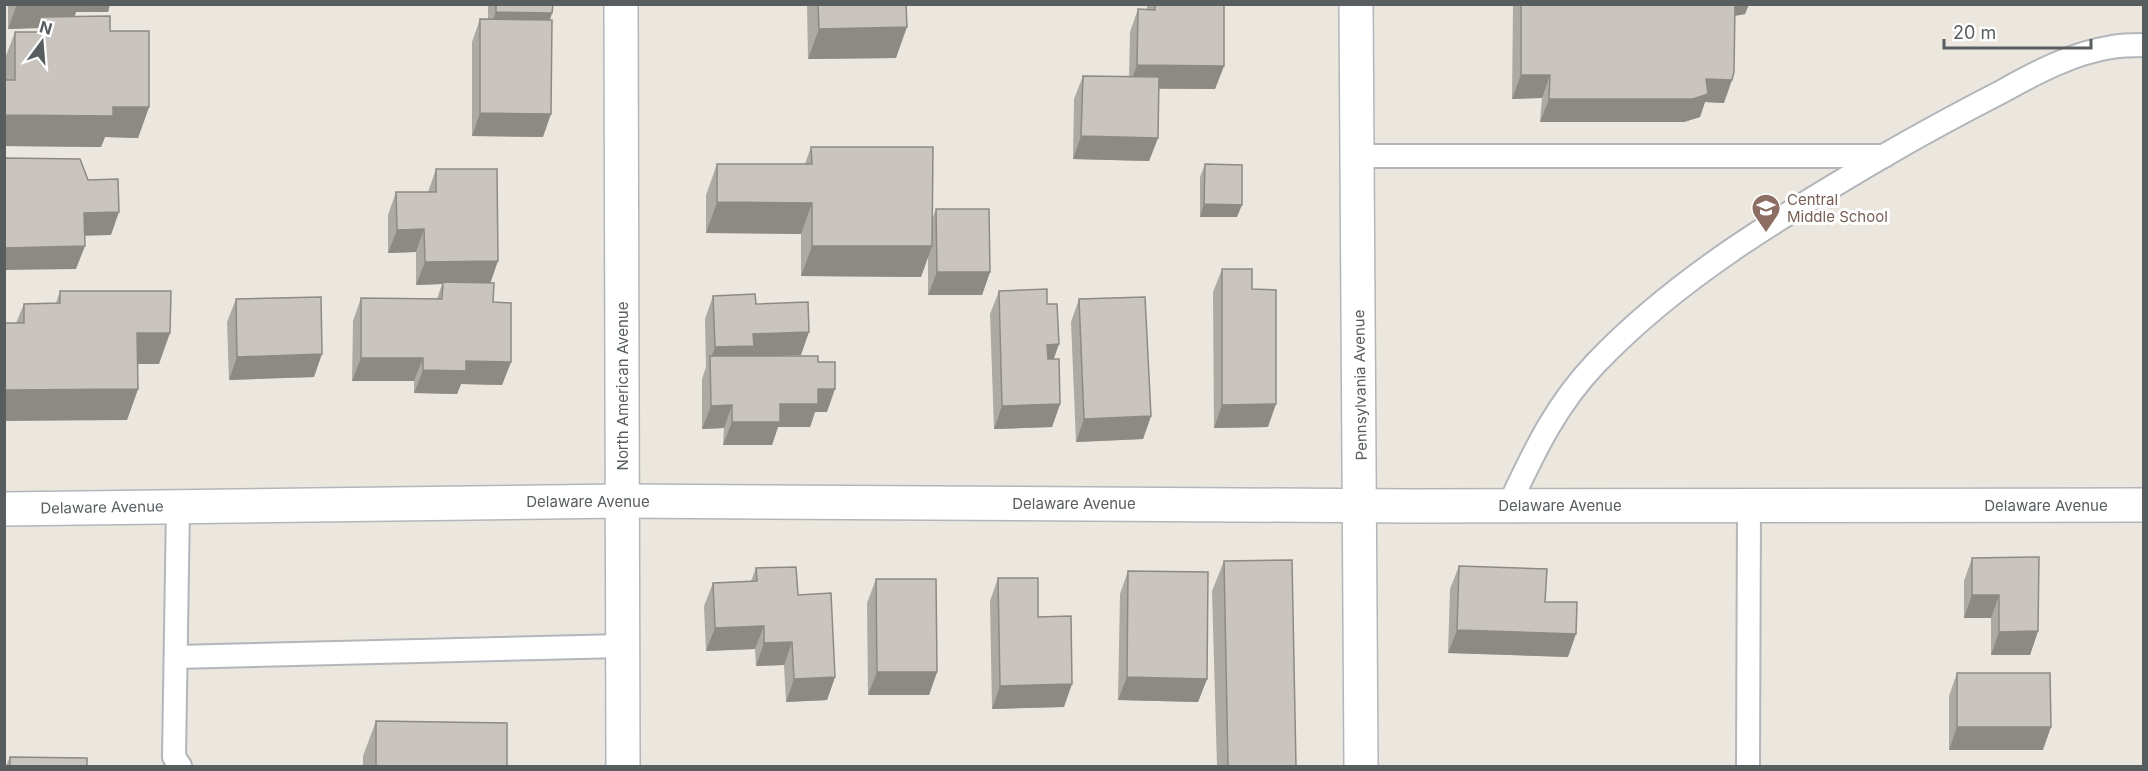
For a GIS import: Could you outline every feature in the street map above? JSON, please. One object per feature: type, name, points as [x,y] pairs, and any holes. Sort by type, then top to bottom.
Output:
[{"type":"street","name":"North American Avenue","points":[[621,4],[623,766]]},
{"type":"street","name":"Pennsylvania Avenue","points":[[1356,4],[1361,766]]},
{"type":"street","name":"Delaware Avenue","points":[[4,509],[622,501],[1361,505],[2144,505]]},
{"type":"lane","points":[[1509,505],[1536,446],[1561,405],[1595,364],[1628,331],[1723,257],[1804,202],[1946,120],[2042,70],[2078,55],[2113,46],[2144,45]]},
{"type":"lane","points":[[1357,156],[1885,156]]},
{"type":"lane","points":[[1748,766],[1749,505]]},
{"type":"lane","points":[[178,506],[174,757],[180,766]]},
{"type":"lane","points":[[176,657],[622,646]]},
{"type":"building","points":[[496,4],[553,4],[552,13],[496,12]]},
{"type":"building","points":[[818,4],[906,4],[907,27],[819,29]]},
{"type":"building","points":[[1155,4],[1224,4],[1224,66],[1137,65],[1138,9],[1155,10]]},
{"type":"building","points":[[1521,4],[1735,4],[1732,80],[1706,79],[1708,94],[1693,99],[1549,99],[1550,75],[1521,75]]},
{"type":"building","points":[[110,16],[110,31],[149,31],[149,107],[113,107],[113,116],[4,115],[4,80],[15,80],[15,32],[42,32],[42,17]]},
{"type":"building","points":[[480,19],[552,20],[551,114],[480,113]]},
{"type":"building","points":[[1083,76],[1159,77],[1158,138],[1081,136]]},
{"type":"building","points":[[811,147],[933,147],[932,246],[812,246],[812,203],[717,202],[717,164],[812,164]]},
{"type":"building","points":[[4,158],[80,159],[88,180],[118,179],[119,212],[84,213],[85,246],[4,248]]},
{"type":"building","points":[[1205,164],[1242,165],[1242,205],[1204,204]]},
{"type":"building","points":[[436,169],[497,169],[498,261],[425,262],[424,229],[397,230],[396,192],[436,192]]},
{"type":"building","points":[[936,209],[989,209],[990,272],[937,272]]},
{"type":"building","points":[[1222,269],[1252,269],[1252,289],[1276,290],[1276,404],[1222,405]]},
{"type":"building","points":[[443,282],[494,283],[493,302],[511,303],[511,362],[466,361],[466,371],[423,370],[423,358],[361,358],[361,298],[442,299]]},
{"type":"building","points":[[1047,289],[1047,304],[1057,304],[1059,344],[1047,345],[1048,359],[1059,359],[1060,404],[1002,406],[999,291]]},
{"type":"building","points":[[60,291],[171,291],[170,333],[137,333],[138,389],[4,390],[4,323],[24,323],[24,304],[60,303]]},
{"type":"building","points":[[755,294],[756,304],[808,302],[809,332],[753,334],[754,346],[715,347],[713,296]]},
{"type":"building","points":[[321,297],[322,354],[237,357],[236,299]]},
{"type":"building","points":[[1145,297],[1151,416],[1084,419],[1079,299]]},
{"type":"building","points":[[710,356],[818,356],[818,362],[835,362],[835,389],[818,389],[818,404],[780,404],[780,422],[732,422],[732,405],[711,406]]},
{"type":"building","points":[[2039,557],[2038,631],[1999,632],[1999,595],[1972,595],[1972,558]]},
{"type":"building","points":[[1292,560],[1296,766],[1228,766],[1224,561]]},
{"type":"building","points":[[1459,566],[1547,569],[1545,602],[1577,602],[1576,634],[1457,630]]},
{"type":"building","points":[[796,567],[798,595],[831,593],[835,677],[794,679],[792,642],[764,643],[764,626],[715,628],[713,583],[757,581],[756,568]]},
{"type":"building","points":[[1128,571],[1208,572],[1207,679],[1127,677]]},
{"type":"building","points":[[998,578],[1038,578],[1038,617],[1071,616],[1072,684],[1000,686]]},
{"type":"building","points":[[876,579],[936,579],[937,672],[877,672]]},
{"type":"building","points":[[1957,673],[2050,673],[2051,727],[1957,727]]},
{"type":"building","points":[[376,721],[507,723],[507,766],[376,766]]},
{"type":"building","points":[[10,757],[87,758],[87,766],[10,766]]},
{"type":"place","name":"Central Middle School","points":[[1766,234]]}]
